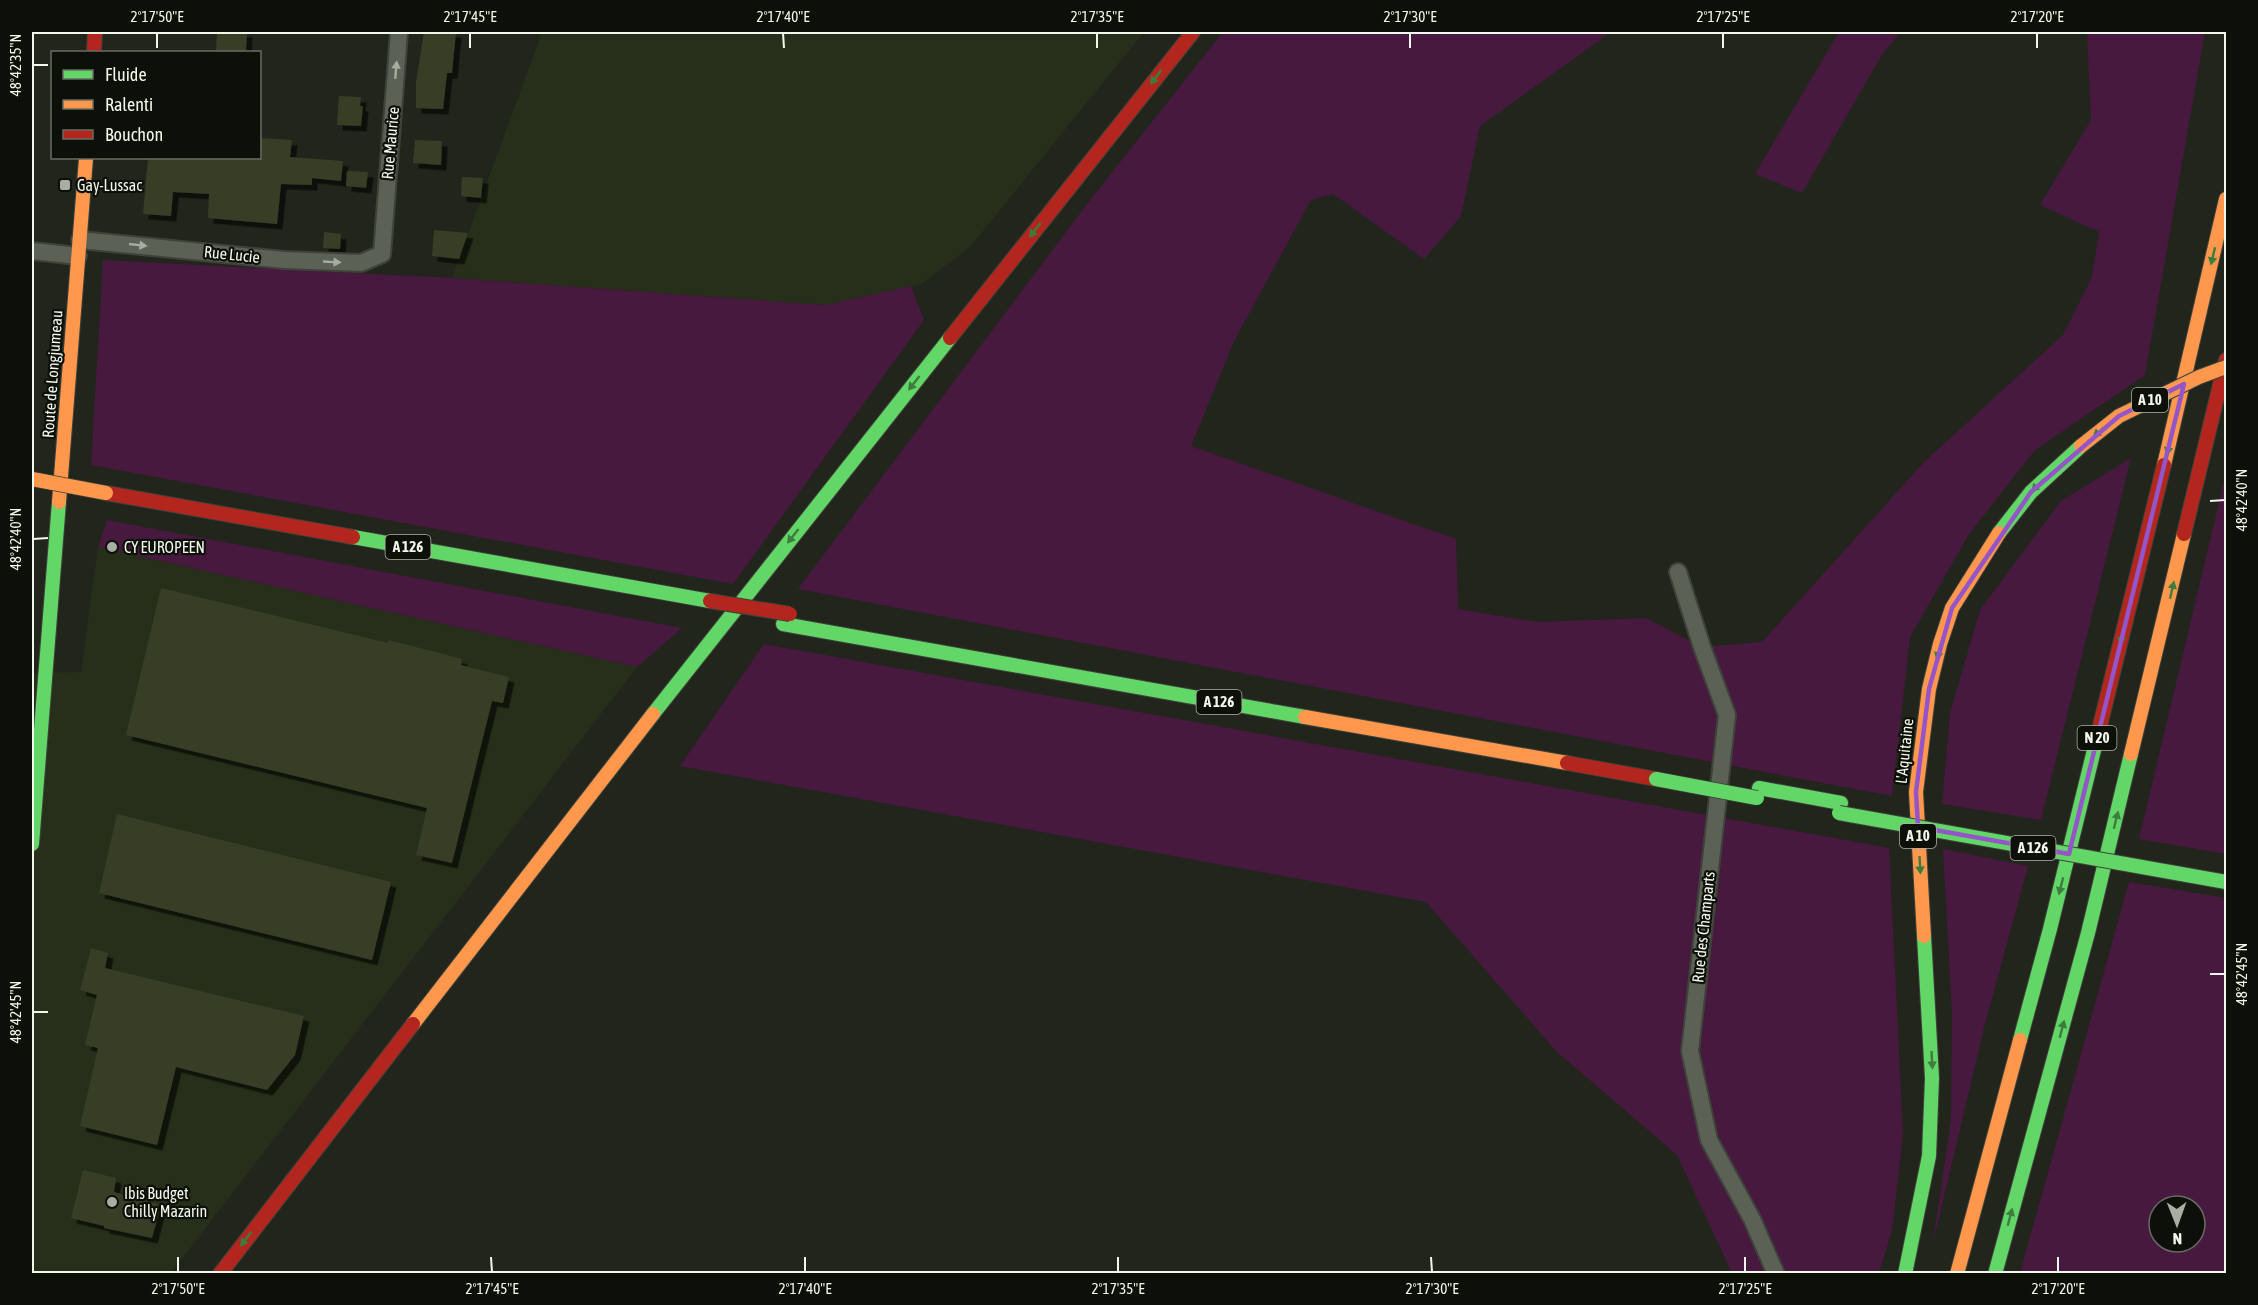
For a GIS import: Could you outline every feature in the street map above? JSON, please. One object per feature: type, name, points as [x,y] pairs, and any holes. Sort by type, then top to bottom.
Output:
[{"type":"main road","points":[[94,51],[95,32]]},
{"type":"main road","points":[[220,1274],[709,641],[1193,32]]},
{"type":"main road","name":"Route de Longjumeau","points":[[32,844],[39,647],[86,159]]},
{"type":"main road","name":"N 20","points":[[1957,1274],[2050,928],[2186,376],[2226,200]]},
{"type":"main road","name":"N 20","points":[[1995,1274],[2088,933],[2226,360]]},
{"type":"main road","name":"L'Aquitaine","points":[[1905,1274],[1929,1156],[1932,1089],[1916,792],[1929,689],[1952,609],[1976,568],[2031,492],[2081,446],[2119,416],[2199,377],[2226,367]]},
{"type":"main road","name":"A 126","points":[[32,479],[106,498]]},
{"type":"main road","name":"A 126","points":[[32,489],[106,498],[787,619],[1758,793],[2226,882]]},
{"type":"main road","name":"A 126","points":[[1840,808],[2226,872]]},
{"type":"street","name":"Rue Maurice","points":[[382,254],[399,32]]},
{"type":"street","name":"Rue Lucie","points":[[32,251],[79,248],[362,263],[382,254]]},
{"type":"street","name":"Rue des Champarts","points":[[1678,572],[1727,715],[1690,1052],[1709,1140],[1752,1219],[1776,1274]]},
{"type":"highlighted area","points":[[2184,384],[2069,854],[1918,827],[1916,792],[1929,689],[1952,608],[2031,492],[2119,416]]},
{"type":"shaded area","points":[[542,32],[1144,32],[970,247],[921,284],[826,305],[452,278]]},
{"type":"shaded area","points":[[1223,32],[1611,32],[1480,126],[1461,216],[1424,259],[1333,194],[1311,200],[1234,341],[1191,446],[1456,539],[1458,609],[1537,622],[1646,618],[1702,647],[1762,642],[1924,462],[2063,335],[2092,277],[2099,232],[2040,205],[2091,120],[2087,32],[2205,32],[2145,375],[2035,450],[1969,534],[1910,637],[1892,796],[798,589],[1087,204]]},
{"type":"shaded area","points":[[1839,32],[1901,32],[1883,53],[1802,193],[1755,174]]},
{"type":"shaded area","points":[[103,260],[452,278],[826,305],[911,286],[924,320],[733,584],[91,465]]},
{"type":"shaded area","points":[[2131,458],[2041,820],[1942,804],[1950,713],[1980,610],[2061,501]]},
{"type":"shaded area","points":[[2226,473],[2226,854],[2139,839]]},
{"type":"shaded area","points":[[107,520],[682,628],[637,667],[98,547]]},
{"type":"shaded area","points":[[98,547],[637,667],[171,1273],[32,1273],[32,673],[81,672]]},
{"type":"shaded area","points":[[764,644],[1889,848],[1903,1134],[1892,1230],[1879,1273],[1732,1273],[1677,1155],[1557,1052],[1426,902],[680,766]]},
{"type":"shaded area","points":[[1943,849],[2028,866],[1984,1028],[1933,1243],[1951,1120],[1952,1012]]},
{"type":"shaded area","points":[[2129,882],[2226,898],[2226,1273],[2020,1273]]},
{"type":"building","points":[[217,32],[247,32],[246,51],[216,51]]},
{"type":"building","points":[[424,32],[456,32],[452,73],[447,73],[443,109],[416,108],[416,82]]},
{"type":"building","points":[[339,96],[361,97],[360,106],[363,106],[361,126],[337,125]]},
{"type":"building","points":[[261,138],[292,140],[290,157],[343,161],[341,181],[312,178],[312,185],[281,184],[277,224],[208,218],[209,194],[173,192],[171,216],[143,214],[148,159],[261,159]]},
{"type":"building","points":[[415,140],[442,141],[441,165],[413,163]]},
{"type":"building","points":[[347,171],[368,172],[366,188],[346,186]]},
{"type":"building","points":[[462,177],[483,178],[481,198],[461,196]]},
{"type":"building","points":[[434,230],[468,233],[459,259],[432,256]]},
{"type":"building","points":[[324,232],[341,234],[340,249],[323,248]]},
{"type":"building","points":[[161,588],[388,643],[388,640],[432,651],[462,659],[461,665],[509,677],[503,703],[492,701],[452,863],[416,855],[427,808],[126,735]]},
{"type":"building","points":[[117,814],[391,882],[372,960],[99,893]]},
{"type":"building","points":[[91,948],[108,953],[105,968],[304,1016],[295,1055],[267,1090],[176,1067],[157,1145],[80,1126],[98,1048],[85,1045],[97,995],[80,990]]},
{"type":"building","name":"Ibis Budget Chilly Mazarin","points":[[83,1170],[116,1178],[114,1192],[161,1205],[152,1238],[71,1218]]},
{"type":"traffic: fast","points":[[653,714],[950,338]]},
{"type":"traffic: fast","points":[[1999,533],[2031,492],[2081,446]]},
{"type":"traffic: fast","points":[[32,844],[59,502]]},
{"type":"traffic: fast","points":[[353,537],[710,601]]},
{"type":"traffic: fast","points":[[783,624],[1305,717]]},
{"type":"traffic: fast","points":[[2020,1040],[2097,738]]},
{"type":"traffic: fast","points":[[1995,1274],[2088,933],[2131,754]]},
{"type":"traffic: fast","points":[[1656,779],[1757,798]]},
{"type":"traffic: fast","points":[[1759,788],[1841,803]]},
{"type":"traffic: fast","points":[[1839,813],[2226,882]]},
{"type":"traffic: fast","points":[[1905,1274],[1929,1156],[1932,1078],[1924,936]]},
{"type":"traffic: slow","points":[[59,502],[86,159]]},
{"type":"traffic: slow","points":[[2164,465],[2226,199]]},
{"type":"traffic: slow","points":[[2081,446],[2119,416],[2199,377],[2226,367]]},
{"type":"traffic: slow","points":[[32,479],[106,493]]},
{"type":"traffic: slow","points":[[1924,936],[1916,792],[1929,689],[1952,608],[1999,533]]},
{"type":"traffic: slow","points":[[2131,754],[2184,534]]},
{"type":"traffic: slow","points":[[413,1024],[653,714]]},
{"type":"traffic: slow","points":[[1305,717],[1567,763]]},
{"type":"traffic: slow","points":[[1957,1274],[2020,1040]]},
{"type":"traffic: jam","points":[[94,51],[95,32]]},
{"type":"traffic: jam","points":[[950,338],[1193,32]]},
{"type":"traffic: jam","points":[[2184,534],[2226,360]]},
{"type":"traffic: jam","points":[[2097,738],[2164,465]]},
{"type":"traffic: jam","points":[[106,493],[353,537]]},
{"type":"traffic: jam","points":[[710,601],[790,614]]},
{"type":"traffic: jam","points":[[1567,763],[1656,779]]},
{"type":"traffic: jam","points":[[220,1274],[413,1024]]},
{"type":"place","name":"Gay-Lussac","points":[[65,185]]},
{"type":"place","name":"CY EUROPEEN","points":[[112,547]]},
{"type":"place","name":"Ibis Budget Chilly Mazarin","points":[[112,1202]]}]
